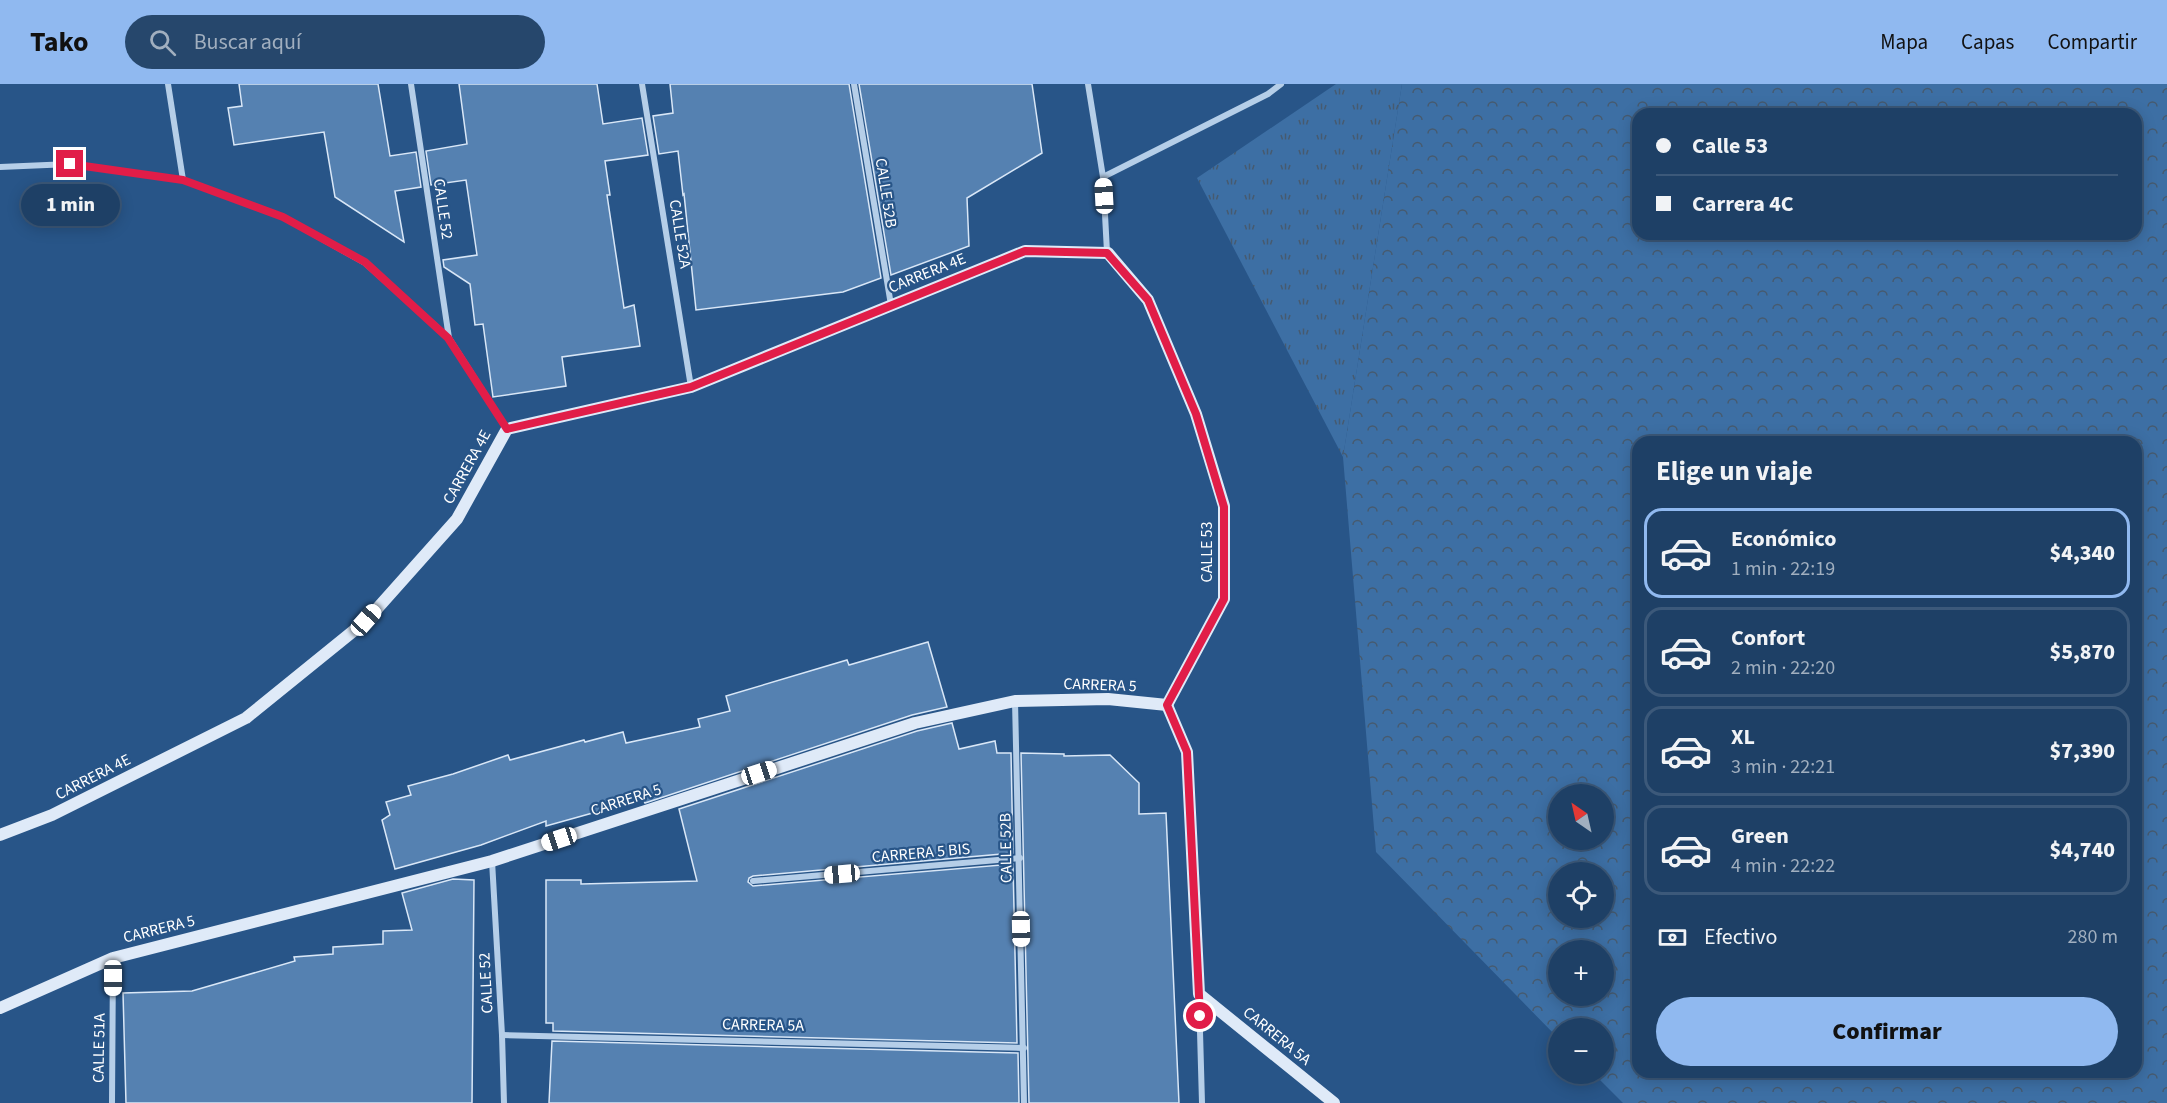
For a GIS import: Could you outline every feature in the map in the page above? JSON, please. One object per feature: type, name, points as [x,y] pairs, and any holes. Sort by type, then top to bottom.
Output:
[{"type":"street","points":[[168,84],[183,180]]},
{"type":"street","name":"CALLE 52","points":[[411,84],[448,338]]},
{"type":"street","name":"CALLE 52A","points":[[642,84],[691,387]]},
{"type":"street","name":"CALLE 52B","points":[[854,84],[891,306]]},
{"type":"street","points":[[1088,84],[1103,177],[1107,253]]},
{"type":"street","points":[[1103,177],[1268,94],[1281,84]]},
{"type":"street","points":[[0,167],[70,164],[183,180],[283,217],[365,262],[448,338],[507,429]]},
{"type":"street","name":"CARRERA 4E","points":[[0,835],[52,815],[246,718],[366,620],[457,519],[507,429],[691,387],[1025,251],[1107,253]]},
{"type":"street","name":"CALLE 53","points":[[1107,253],[1148,300],[1196,414],[1224,507],[1224,599],[1167,705]]},
{"type":"street","name":"CARRERA 5","points":[[0,1008],[113,957],[492,861],[915,723],[1015,700],[1108,699],[1167,705]]},
{"type":"street","name":"CALLE 52B","points":[[1015,700],[1024,1103]]},
{"type":"street","points":[[1167,705],[1187,752],[1202,1103]]},
{"type":"street","name":"CARRERA 5 BIS","points":[[753,881],[1020,858]]},
{"type":"street","name":"CALLE 52","points":[[492,861],[504,1103]]},
{"type":"street","name":"CALLE 51A","points":[[112,1103],[113,957]]},
{"type":"street","name":"CARRERA 5A","points":[[1199,994],[1334,1103]]},
{"type":"street","name":"CARRERA 5A","points":[[502,1035],[1024,1048]]},
{"type":"green space","points":[[1336,84],[1402,84],[1343,457],[1197,178]]},
{"type":"green space","points":[[1402,84],[2167,84],[2167,1103],[1623,1103],[1604,1084],[1614,1084],[1614,1018],[1548,1018],[1548,1028],[1376,852],[1343,457]]},
{"type":"building","points":[[239,84],[378,84],[390,156],[416,152],[421,187],[395,191],[404,242],[335,197],[324,132],[234,145],[228,108],[242,106]]},
{"type":"building","points":[[459,84],[597,84],[603,124],[642,118],[648,155],[605,161],[610,195],[607,195],[624,308],[634,305],[640,346],[562,357],[566,386],[493,397],[483,324],[475,325],[470,284],[444,267],[443,260],[477,255],[466,180],[431,185],[426,151],[467,144]]},
{"type":"building","points":[[670,84],[849,84],[881,278],[843,292],[696,310],[678,151],[659,154],[653,116],[673,113]]},
{"type":"building","points":[[859,84],[1032,84],[1042,153],[967,198],[969,246],[891,275]]},
{"type":"building","points":[[928,642],[947,707],[912,715],[645,803],[643,799],[546,826],[546,821],[481,845],[395,869],[382,820],[390,815],[386,802],[411,795],[408,786],[453,774],[508,755],[510,760],[623,732],[626,743],[700,727],[698,719],[730,711],[726,696],[847,660],[849,665]]},
{"type":"building","points":[[952,723],[959,749],[995,741],[997,753],[1011,753],[1013,853],[753,876],[748,882],[753,886],[1013,864],[1017,1043],[553,1031],[553,1023],[546,1023],[546,880],[581,880],[581,884],[697,881],[679,809],[917,731]]},
{"type":"building","points":[[1021,753],[1064,754],[1064,756],[1110,755],[1139,783],[1139,814],[1166,813],[1179,1103],[1029,1103]]},
{"type":"building","points":[[453,879],[474,880],[472,1103],[126,1103],[123,993],[192,991],[295,961],[294,957],[333,954],[333,947],[383,944],[383,931],[412,930],[402,893]]},
{"type":"building","points":[[552,1041],[1018,1053],[1019,1103],[549,1103]]},
{"type":"route","points":[[70,164],[183,180],[283,217],[365,262],[448,338],[507,429],[691,387],[1025,251],[1107,253],[1148,300],[1196,414],[1224,507],[1224,599],[1167,705],[1187,752],[1200,1016]]}]
